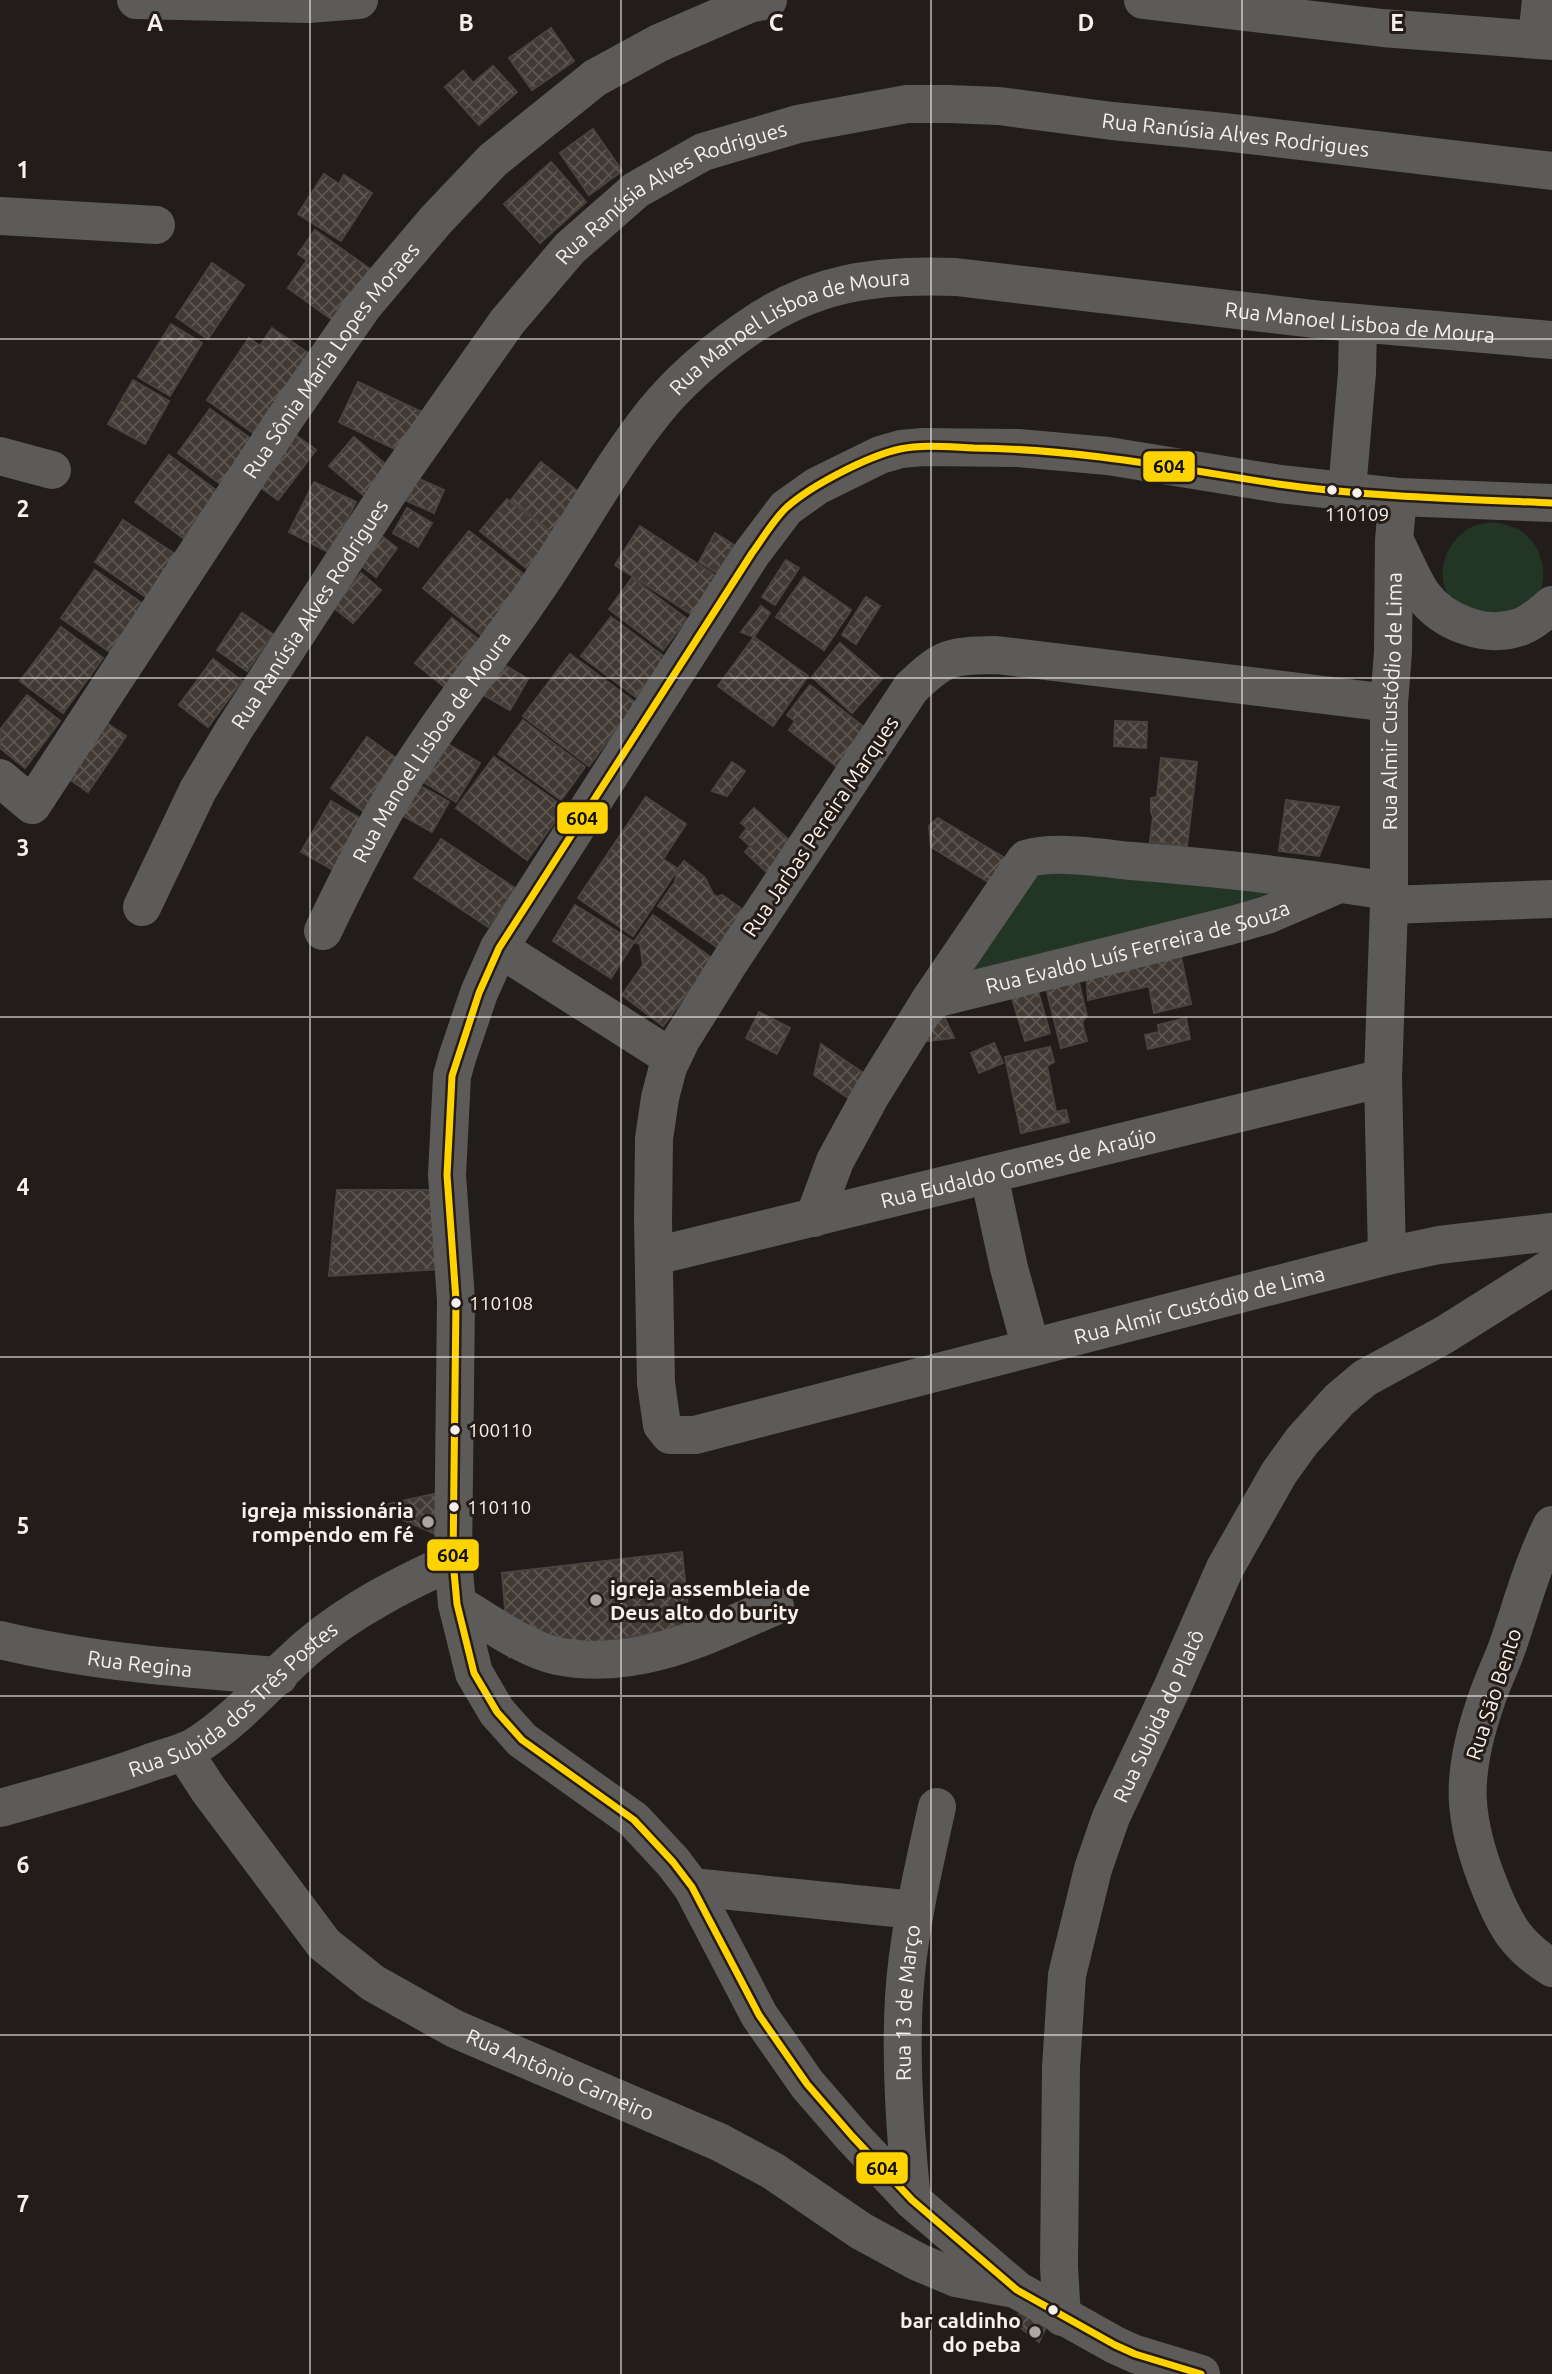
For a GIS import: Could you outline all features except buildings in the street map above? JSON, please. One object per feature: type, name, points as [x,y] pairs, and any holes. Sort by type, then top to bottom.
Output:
[{"type":"street","points":[[136,0],[308,4],[359,0]]},
{"type":"street","name":"Rua Sônia Maria Lopes Moraes","points":[[0,778],[32,805],[284,420],[364,305],[436,220],[493,160],[594,78],[659,43],[749,4],[768,0]]},
{"type":"street","points":[[1143,0],[1382,27],[1545,40],[1541,0]]},
{"type":"street","name":"Rua Ranúsia Alves Rodrigues","points":[[142,907],[198,790],[235,728],[401,472],[507,322],[570,248],[636,190],[703,152],[798,124],[907,104],[948,104],[999,106],[1552,171]]},
{"type":"street","points":[[0,216],[156,225]]},
{"type":"street","name":"Rua Manoel Lisboa de Moura","points":[[323,931],[344,886],[392,799],[545,577],[630,444],[657,409],[693,370],[747,328],[779,309],[849,282],[907,275],[956,277],[1358,324],[1552,341]]},
{"type":"street","points":[[1348,490],[1358,324]]},
{"type":"street","points":[[1201,2374],[1161,2368],[1062,2317],[1017,2290],[912,2200],[834,2115],[788,2059],[759,2015],[692,1887],[654,1839],[634,1820],[522,1740],[497,1712],[474,1673],[457,1604],[453,1561],[456,1300],[447,1175],[452,1076],[471,1014],[499,948],[752,553],[786,508],[834,476],[880,455],[901,449],[970,446],[1108,456],[1280,484],[1398,497],[1552,503]]},
{"type":"street","points":[[0,456],[52,470]]},
{"type":"street","name":"Rua Almir Custódio de Lima","points":[[670,1435],[695,1435],[1387,1256],[1384,1078],[1389,704],[1393,652],[1394,540],[1398,497]]},
{"type":"street","points":[[1394,540],[1422,594],[1437,610],[1468,626],[1489,631],[1522,626],[1552,605]]},
{"type":"street","name":"Rua Jarbas Pereira Marques","points":[[670,1435],[662,1425],[656,1383],[654,1139],[660,1098],[681,1040],[911,688],[947,658],[996,655],[1389,704]]},
{"type":"street","name":"Rua Evaldo Luís Ferreira de Souza","points":[[814,1218],[847,1137],[930,1000],[1026,859],[1036,856],[1159,863],[1340,883],[1388,898]]},
{"type":"street","name":"Rua Evaldo Luís Ferreira de Souza","points":[[930,1000],[996,986],[1229,926],[1280,910],[1340,883]]},
{"type":"street","points":[[1388,898],[1552,899]]},
{"type":"street","points":[[499,948],[673,1058]]},
{"type":"street","name":"Rua Eudaldo Gomes de Araújo","points":[[655,1256],[1384,1078]]},
{"type":"street","points":[[989,1175],[1009,1268],[1031,1348]]},
{"type":"street","points":[[1387,1256],[1439,1245],[1552,1232]]},
{"type":"street","name":"Rua Subida do Platô","points":[[1062,2317],[1059,2267],[1061,2067],[1067,1975],[1093,1869],[1111,1817],[1225,1568],[1279,1473],[1339,1400],[1366,1378],[1444,1335],[1552,1268]]},
{"type":"street","name":"Rua São Bento","points":[[1552,1524],[1542,1544],[1485,1704],[1469,1764],[1466,1806],[1479,1860],[1513,1937],[1552,1968]]},
{"type":"street","name":"Rua Subida dos Três Postes","points":[[0,1808],[113,1776],[184,1752],[219,1728],[344,1618],[386,1593],[453,1561]]},
{"type":"street","points":[[457,1604],[538,1649],[556,1656],[598,1660],[657,1653],[775,1606]]},
{"type":"street","name":"Rua Regina","points":[[0,1640],[40,1650],[194,1669],[279,1675]]},
{"type":"street","name":"Rua Antônio Carneiro","points":[[184,1752],[208,1789],[324,1944],[373,1983],[455,2029],[719,2142],[773,2171],[861,2231],[918,2262],[956,2278],[1017,2290]]},
{"type":"street","name":"Rua 13 de Março","points":[[912,2200],[904,2128],[904,1996],[914,1910],[937,1807]]},
{"type":"street","points":[[692,1887],[914,1910]]},
{"type":"green space","points":[[1492,522],[1516,528],[1530,539],[1540,557],[1543,577],[1538,597],[1531,605],[1486,623],[1450,597],[1443,583],[1443,573],[1447,553],[1459,536],[1476,525]]},
{"type":"green space","points":[[1024,857],[1393,881],[934,1004]]},
{"type":"transit line","name":"604","points":[[1201,2374],[1135,2354],[1115,2345],[1017,2290],[912,2200],[807,2084],[759,2015],[692,1887],[673,1862],[634,1820],[522,1740],[497,1712],[474,1673],[457,1604],[453,1561],[456,1300],[447,1175],[452,1076],[479,993],[499,948],[752,553],[787,507],[841,472],[872,458],[909,447],[1013,449],[1126,460],[1346,492],[1552,503]]},
{"type":"place","name":"110109","points":[[1357,493]]},
{"type":"place","name":"110108","points":[[456,1303]]},
{"type":"place","name":"100110","points":[[455,1430]]},
{"type":"place","name":"110110","points":[[454,1507]]},
{"type":"place","name":"igreja missionária rompendo em fé","points":[[428,1522]]},
{"type":"place","name":"igreja assembleia de Deus alto do burity","points":[[596,1600]]},
{"type":"place","name":"bar caldinho do peba","points":[[1035,2332]]}]
